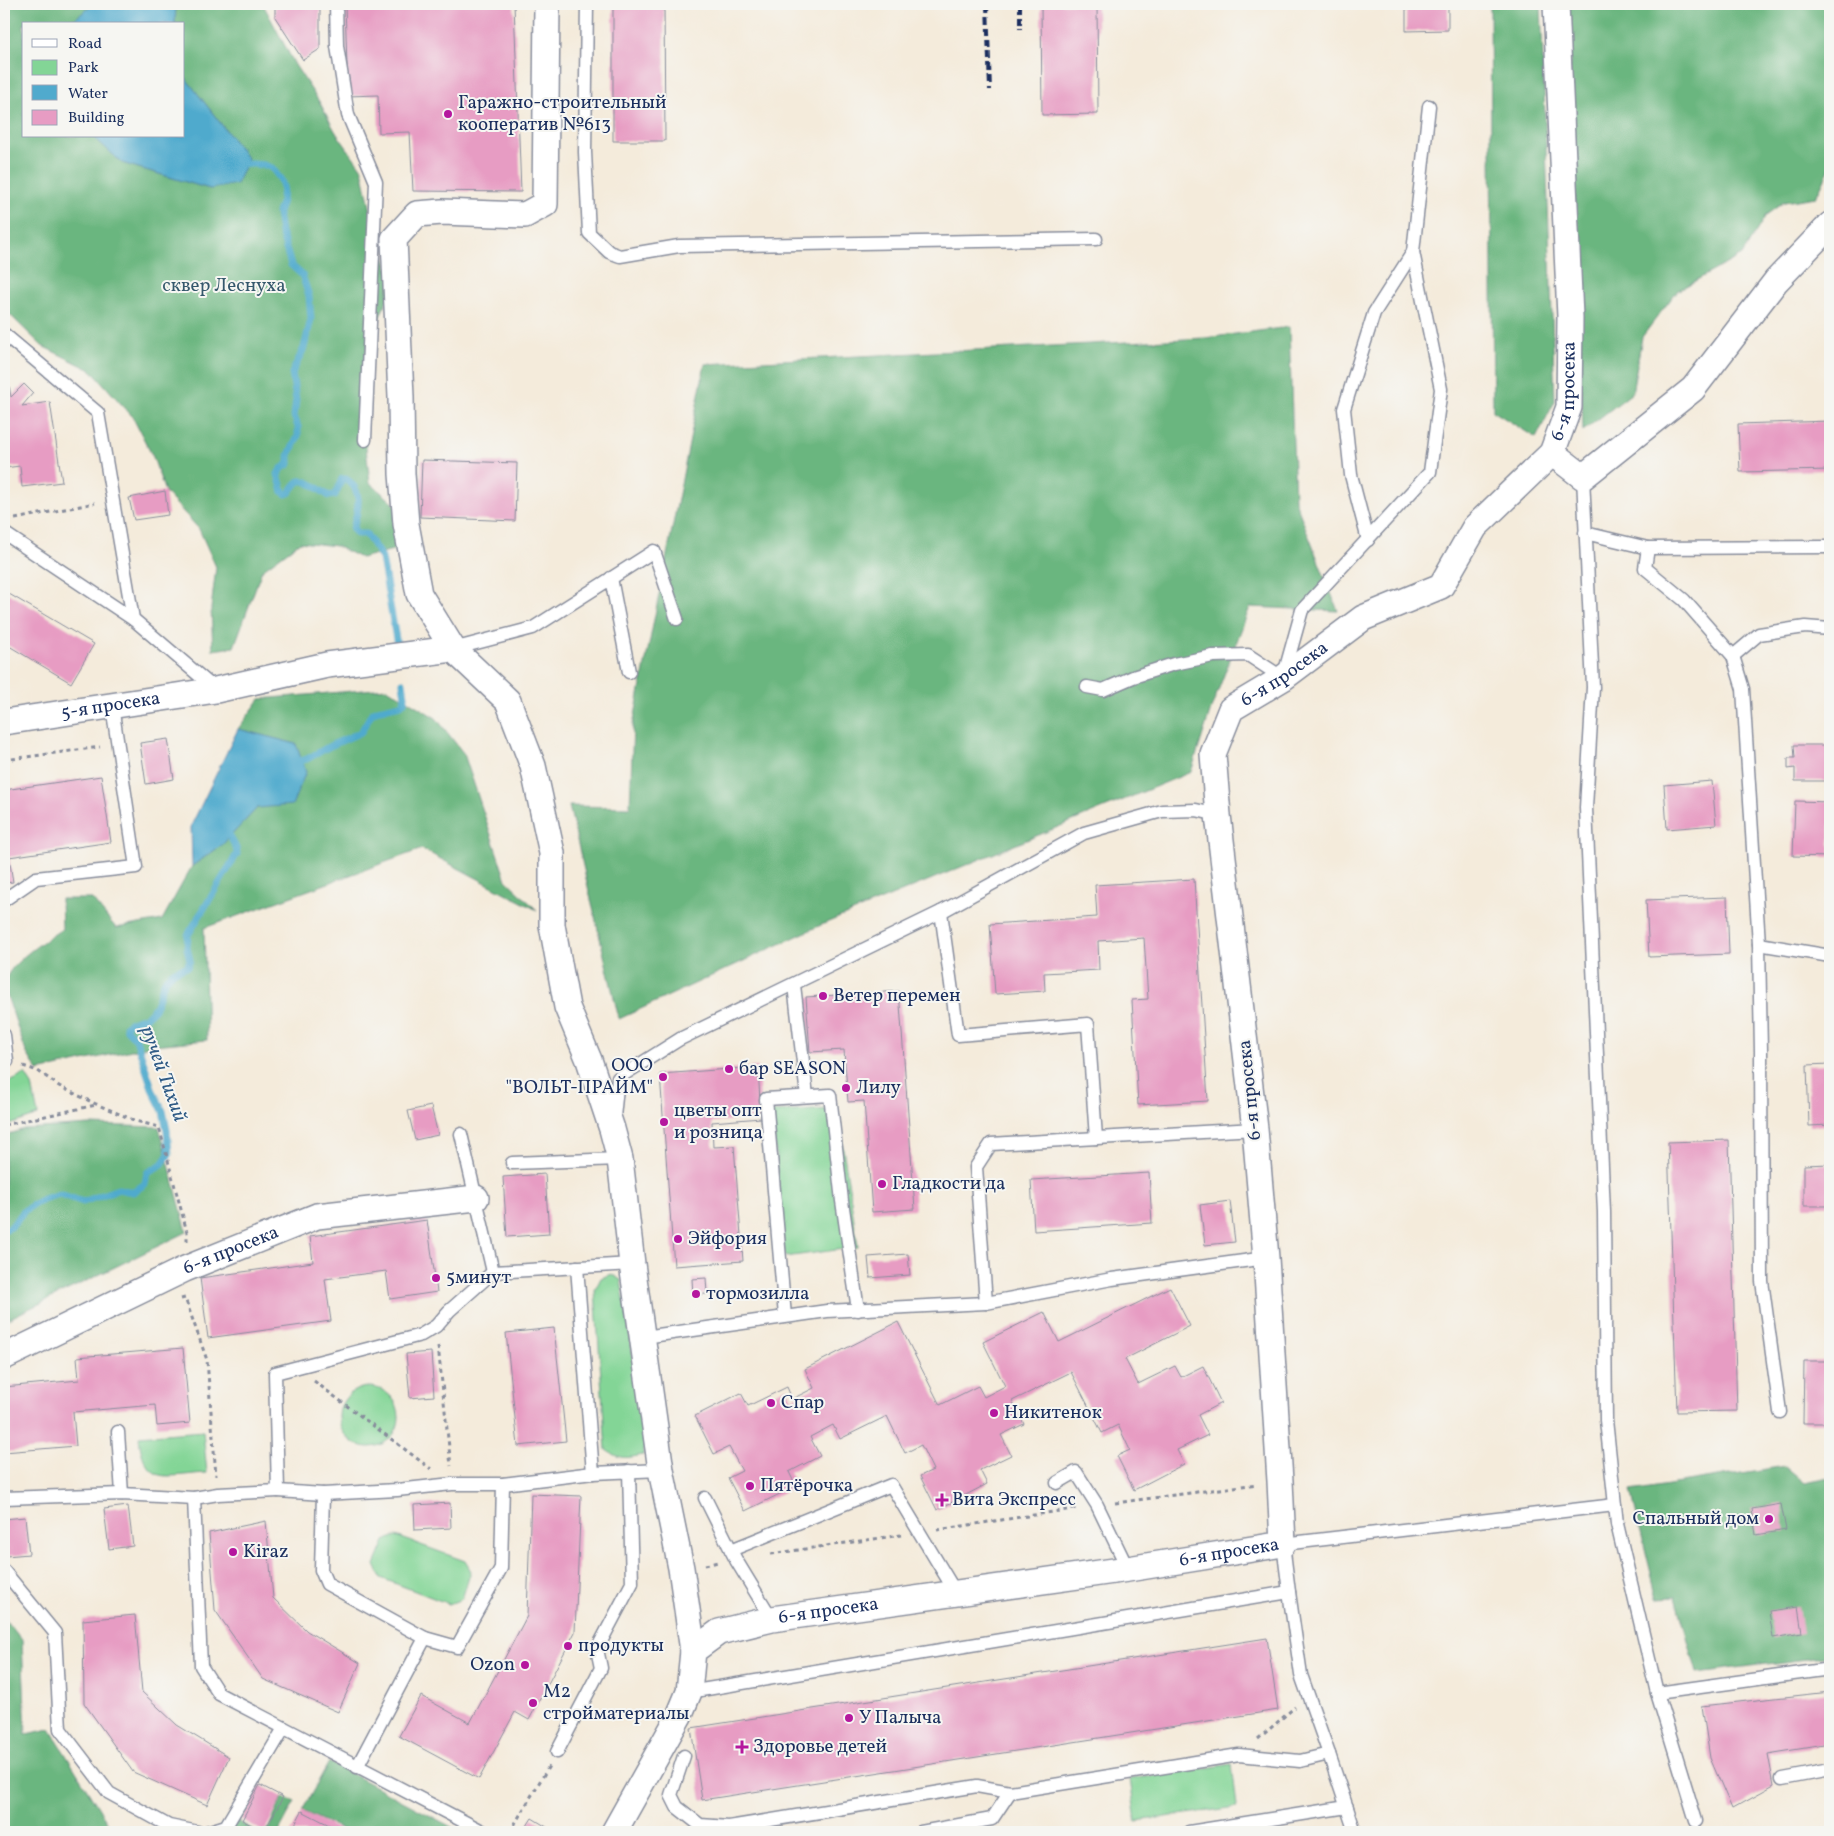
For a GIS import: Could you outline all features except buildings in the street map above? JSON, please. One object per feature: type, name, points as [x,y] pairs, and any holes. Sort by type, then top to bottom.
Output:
[{"type":"street","points":[[547,4],[545,204],[526,215],[442,212],[416,214],[394,239],[401,397],[402,474],[406,524],[419,594],[453,650],[508,701],[533,766],[552,853],[552,925],[567,1007],[588,1060],[612,1129],[620,1159],[632,1264],[644,1337],[661,1470],[681,1568],[694,1651],[689,1692],[679,1716],[617,1831]]},
{"type":"street","name":"6-я просека","points":[[694,1651],[719,1632],[772,1619],[1128,1569],[1283,1544],[1266,1258],[1255,1128],[1218,815],[1213,754],[1231,709],[1283,678],[1363,618],[1441,586],[1475,527],[1552,453],[1570,407],[1570,317],[1556,4]]},
{"type":"street","points":[[1552,453],[1583,477],[1693,389],[1776,281],[1830,225]]},
{"type":"street","name":"5-я просека","points":[[4,722],[216,690],[327,665],[453,650]]},
{"type":"street","name":"6-я просека","points":[[4,1357],[185,1269],[318,1216],[476,1198]]},
{"type":"lane","points":[[336,4],[337,46],[348,115],[376,182],[365,440]]},
{"type":"lane","points":[[586,4],[585,152],[589,233],[609,252],[620,256],[679,246],[1096,239]]},
{"type":"lane","points":[[1087,687],[1103,690],[1133,677],[1174,664],[1213,656],[1248,655],[1283,678],[1302,610],[1430,472],[1440,389],[1413,252],[1429,106]]},
{"type":"lane","points":[[1368,540],[1351,475],[1344,409],[1374,313],[1413,252]]},
{"type":"lane","points":[[4,334],[98,413],[133,619]]},
{"type":"lane","points":[[1583,477],[1593,687],[1586,808],[1604,1212],[1606,1420],[1617,1524],[1657,1693],[1696,1821]]},
{"type":"lane","points":[[4,533],[133,619],[216,690]]},
{"type":"lane","points":[[1586,533],[1648,548],[1830,547]]},
{"type":"lane","points":[[1648,548],[1645,568],[1684,600],[1733,656],[1743,689],[1759,944],[1762,1281],[1780,1412]]},
{"type":"lane","points":[[453,650],[533,628],[654,551],[677,619]]},
{"type":"lane","points":[[611,578],[629,672]]},
{"type":"lane","points":[[1733,656],[1758,634],[1805,627],[1830,629]]},
{"type":"lane","points":[[4,900],[36,878],[136,867],[112,706]]},
{"type":"lane","points":[[612,1129],[618,1078],[680,1039],[742,1007],[794,985],[941,912],[1084,833],[1162,812],[1196,810],[1218,815]]},
{"type":"lane","points":[[941,912],[958,1035],[1088,1024],[1096,1138]]},
{"type":"lane","points":[[1759,944],[1830,956]]},
{"type":"lane","points":[[794,985],[807,1096]]},
{"type":"lane","points":[[4,1035],[5,1062]]},
{"type":"lane","points":[[785,1316],[766,1099],[830,1095],[842,1201],[858,1310]]},
{"type":"lane","points":[[986,1303],[976,1167],[991,1144],[1255,1128]]},
{"type":"lane","points":[[461,1134],[493,1272]]},
{"type":"lane","points":[[512,1163],[620,1159]]},
{"type":"lane","points":[[644,1337],[826,1311],[986,1303],[1112,1278],[1266,1258]]},
{"type":"lane","points":[[278,1491],[275,1372],[421,1335],[436,1326],[449,1311],[493,1272],[632,1264]]},
{"type":"lane","points":[[577,1268],[593,1473]]},
{"type":"lane","points":[[118,1432],[122,1494]]},
{"type":"lane","points":[[4,1498],[122,1494],[194,1498],[218,1494],[278,1491],[323,1494],[397,1490],[452,1484],[503,1484],[593,1473],[661,1470]]},
{"type":"lane","points":[[557,1752],[601,1668],[597,1649],[632,1583],[629,1471]]},
{"type":"lane","points":[[1057,1483],[1076,1472],[1097,1505],[1128,1569]]},
{"type":"lane","points":[[323,1494],[322,1570],[327,1584],[425,1638],[457,1647],[501,1568],[503,1484]]},
{"type":"lane","points":[[733,1555],[891,1485],[956,1593]]},
{"type":"lane","points":[[194,1498],[201,1666],[219,1694],[484,1832]]},
{"type":"lane","points":[[705,1498],[733,1555],[772,1619]]},
{"type":"lane","points":[[1355,1832],[1301,1675],[1283,1544],[1615,1505]]},
{"type":"lane","points":[[4,1571],[55,1633],[60,1729],[110,1793],[169,1826],[198,1832]]},
{"type":"lane","points":[[689,1692],[1290,1592]]},
{"type":"lane","points":[[357,1767],[425,1638]]},
{"type":"lane","points":[[1657,1693],[1830,1669]]},
{"type":"lane","points":[[207,1832],[226,1826],[284,1728]]},
{"type":"lane","points":[[684,1756],[671,1795],[676,1807],[700,1825],[729,1827],[977,1786],[1010,1792],[1239,1755],[1300,1762],[1329,1754]]},
{"type":"lane","points":[[1782,1779],[1830,1770]]},
{"type":"lane","points":[[921,1832],[951,1829],[992,1819],[1010,1792]]},
{"type":"lane","points":[[1189,1832],[1347,1807]]},
{"type":"path","points":[[13,519],[113,500]]},
{"type":"path","points":[[4,760],[118,744]]},
{"type":"path","points":[[5,1062],[38,1071],[59,1086],[96,1104],[136,1121],[159,1127],[187,1232],[185,1269]]},
{"type":"path","points":[[4,1125],[96,1104]]},
{"type":"path","points":[[176,1300],[185,1298],[207,1360],[218,1494]]},
{"type":"path","points":[[436,1326],[452,1484]]},
{"type":"path","points":[[296,1367],[452,1484]]},
{"type":"path","points":[[681,1568],[733,1555],[920,1532],[1097,1505],[1280,1481]]},
{"type":"path","points":[[1239,1755],[1308,1696]]},
{"type":"path","points":[[510,1832],[557,1752]]},
{"type":"green space","name":"сквер Леснуха","points":[[4,4],[91,4],[90,8],[71,22],[22,22],[22,138],[95,138],[122,163],[210,189],[248,159],[185,77],[185,22],[175,22],[176,4],[263,4],[295,65],[320,103],[335,131],[362,169],[377,239],[394,285],[367,345],[360,396],[370,483],[397,506],[405,547],[361,558],[336,546],[300,542],[262,570],[234,647],[213,650],[211,609],[216,567],[199,529],[165,492],[153,457],[132,416],[91,370],[42,346],[4,309]]},
{"type":"green space","points":[[1490,4],[1541,4],[1555,401],[1536,438],[1493,411]]},
{"type":"green space","points":[[1568,4],[1830,4],[1830,168],[1816,197],[1784,202],[1766,215],[1742,255],[1677,291],[1642,337],[1632,393],[1583,431]]},
{"type":"green space","points":[[1289,327],[1295,501],[1338,611],[1250,607],[1211,709],[1191,772],[821,925],[619,1019],[569,806],[630,807],[633,725],[705,364],[1205,338]]},
{"type":"green space","points":[[387,688],[436,718],[464,754],[506,880],[537,910],[422,849],[204,928],[207,1040],[154,1045],[38,1071],[26,1052],[4,987],[11,970],[18,962],[62,929],[61,899],[92,899],[116,928],[162,920],[192,866],[222,845],[257,808],[296,744],[238,729],[260,699]]},
{"type":"green space","points":[[25,1074],[32,1085],[38,1115],[4,1127],[4,1083]]},
{"type":"green space","points":[[837,1109],[858,1247],[785,1257],[772,1112]]},
{"type":"green space","points":[[90,1125],[159,1127],[187,1232],[4,1321],[4,1136],[24,1129]]},
{"type":"green space","points":[[611,1274],[621,1280],[646,1440],[643,1455],[620,1457],[606,1450],[595,1290],[601,1278]]},
{"type":"green space","points":[[369,1387],[385,1392],[390,1396],[394,1401],[399,1417],[394,1433],[390,1438],[385,1442],[369,1447],[353,1442],[348,1438],[344,1433],[339,1417],[344,1401],[348,1396],[353,1392]]},
{"type":"green space","points":[[203,1431],[207,1473],[164,1476],[150,1469],[144,1459],[139,1436]]},
{"type":"green space","points":[[1785,1466],[1805,1483],[1830,1478],[1830,1656],[1697,1673],[1676,1597],[1657,1598],[1631,1491]]},
{"type":"green space","points":[[396,1536],[465,1561],[471,1571],[462,1599],[449,1604],[381,1578],[375,1565],[385,1541]]},
{"type":"green space","points":[[4,1618],[22,1640],[26,1734],[50,1729],[109,1825],[145,1832],[13,1832],[5,1828]]},
{"type":"green space","points":[[329,1762],[461,1832],[348,1832],[302,1811]]},
{"type":"green space","points":[[1232,1764],[1237,1807],[1136,1821],[1130,1779]]},
{"type":"green space","points":[[283,1797],[295,1802],[279,1832],[267,1832]]},
{"type":"green space","points":[[237,1821],[257,1832],[213,1832]]},
{"type":"water","points":[[91,4],[176,4],[175,22],[71,22],[89,8]]},
{"type":"water","points":[[185,77],[248,159],[236,184],[210,189],[122,163],[95,138],[185,138]]},
{"type":"water","points":[[238,729],[296,744],[306,772],[292,805],[257,808],[222,845],[192,866],[191,826]]},
{"type":"waterway","name":"ручей Тихий","points":[[239,161],[241,163],[264,165],[272,168],[281,180],[283,187],[282,200],[278,213],[281,232],[291,265],[302,275],[309,296],[311,319],[304,348],[292,373],[296,400],[294,416],[298,427],[298,436],[289,455],[289,464],[281,469],[278,474],[283,492],[289,493],[297,483],[303,481],[329,496],[335,495],[342,479],[346,479],[356,489],[358,502],[353,529],[357,534],[366,534],[382,558],[397,645]]},
{"type":"waterway","name":"ручей Тихий","points":[[294,763],[307,759],[361,732],[372,713],[401,705],[404,702],[405,696],[403,683]]},
{"type":"waterway","name":"ручей Тихий","points":[[4,1230],[11,1227],[25,1210],[43,1199],[60,1194],[83,1202],[118,1189],[133,1192],[145,1184],[147,1173],[162,1164],[169,1154],[163,1111],[153,1091],[136,1039],[127,1030],[126,1026],[130,1022],[147,1016],[155,1006],[164,982],[168,977],[175,971],[187,967],[190,960],[187,948],[188,935],[237,854],[236,847],[227,828]]},
{"type":"railway","points":[[987,4],[990,90]]},
{"type":"railway","points":[[1020,4],[1020,29]]},
{"type":"place","name":"Гаражно-строительный кооператив №613","points":[[448,114]]},
{"type":"place","name":"Ветер перемен","points":[[823,996]]},
{"type":"place","name":"бар SEASON","points":[[729,1069]]},
{"type":"place","name":"ООО \"ВОЛЬТ-ПРАЙМ\"","points":[[663,1077]]},
{"type":"place","name":"Лилу","points":[[846,1088]]},
{"type":"place","name":"цветы опт и розница","points":[[664,1122]]},
{"type":"place","name":"Гладкости да","points":[[882,1184]]},
{"type":"place","name":"Эйфория","points":[[678,1239]]},
{"type":"place","name":"5минут","points":[[436,1278]]},
{"type":"place","name":"тормозилла","points":[[696,1294]]},
{"type":"place","name":"Спар","points":[[771,1403]]},
{"type":"place","name":"Никитенок","points":[[994,1413]]},
{"type":"place","name":"Пятёрочка","points":[[750,1486]]},
{"type":"place","name":"Вита Экспресс","points":[[942,1500]]},
{"type":"place","name":"Спальный дом","points":[[1769,1519]]},
{"type":"place","name":"Kiraz","points":[[233,1552]]},
{"type":"place","name":"продукты","points":[[568,1646]]},
{"type":"place","name":"Ozon","points":[[525,1665]]},
{"type":"place","name":"М2 стройматериалы","points":[[533,1703]]},
{"type":"place","name":"У Палыча","points":[[849,1718]]},
{"type":"place","name":"Здоровье детей","points":[[742,1747]]}]
